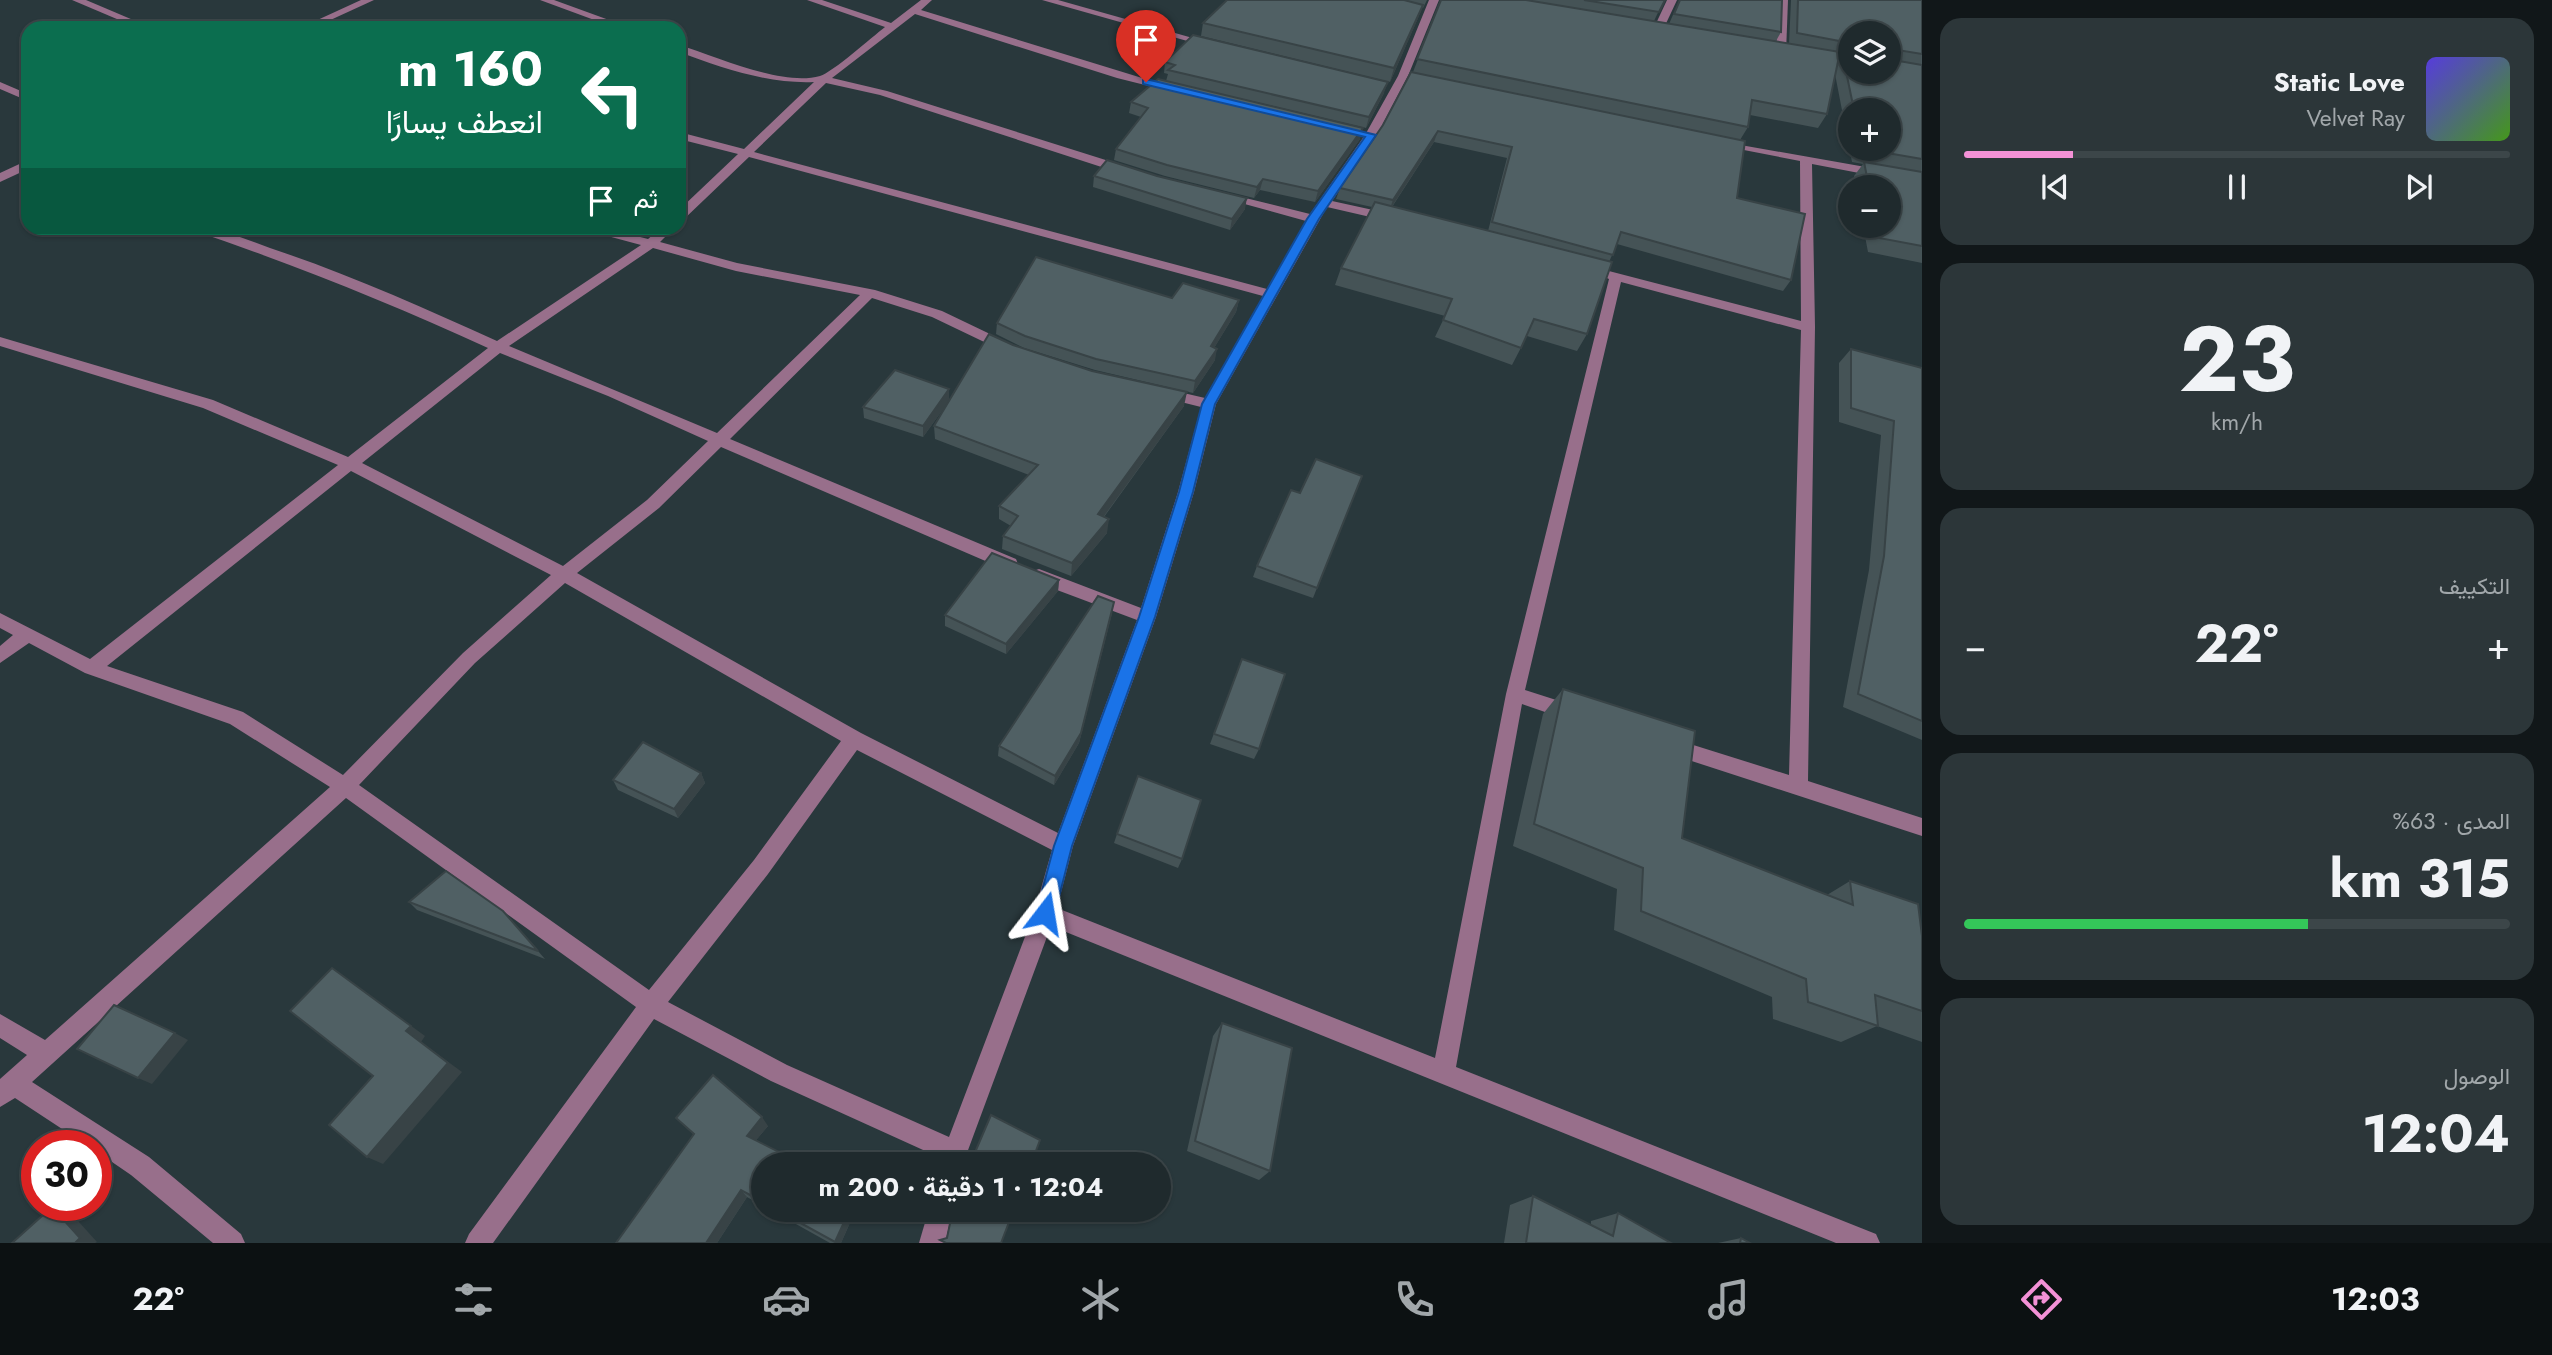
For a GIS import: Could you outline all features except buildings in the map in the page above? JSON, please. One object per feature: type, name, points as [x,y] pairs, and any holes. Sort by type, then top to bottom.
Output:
[{"type":"street","points":[[77,0],[130,21]]},
{"type":"street","points":[[321,21],[369,0]]},
{"type":"street","points":[[545,0],[606,21]]},
{"type":"street","points":[[812,0],[891,26]]},
{"type":"street","points":[[686,210],[824,79],[927,0]]},
{"type":"street","points":[[1047,0],[1225,48]]},
{"type":"street","points":[[1657,32],[1672,0]]},
{"type":"street","points":[[1782,53],[1783,0]]},
{"type":"street","points":[[956,1152],[1045,913],[1063,846],[1147,617],[1186,492],[1209,404],[1318,211],[1399,83],[1426,9]]},
{"type":"street","points":[[912,10],[1121,76],[1189,93]]},
{"type":"street","points":[[1644,30],[1669,34]]},
{"type":"street","points":[[686,51],[719,63],[787,80],[824,79],[883,93],[1134,173]]},
{"type":"street","points":[[1769,51],[1795,55]]},
{"type":"street","points":[[0,85],[21,95]]},
{"type":"street","points":[[686,137],[1271,294]]},
{"type":"street","points":[[1712,141],[1922,181]]},
{"type":"street","points":[[1798,788],[1808,327],[1807,161]]},
{"type":"street","points":[[2,175],[21,167]]},
{"type":"street","points":[[1211,194],[1318,211],[1402,220]]},
{"type":"street","points":[[220,235],[294,260],[395,300],[498,347],[613,393],[927,529],[1147,617]]},
{"type":"street","points":[[616,235],[736,267],[870,293],[937,314],[1018,353]]},
{"type":"street","points":[[91,668],[498,347],[660,235]]},
{"type":"street","points":[[1589,270],[1808,327]]},
{"type":"street","points":[[1443,1074],[1515,694],[1616,277]]},
{"type":"street","points":[[232,1243],[140,1166],[6,1089],[345,786],[470,658],[565,574],[653,504],[870,293]]},
{"type":"street","points":[[0,341],[208,404],[351,464],[565,574],[855,738],[1063,846]]},
{"type":"street","points":[[1143,389],[1209,404]]},
{"type":"street","points":[[0,620],[91,668],[236,718],[345,786],[652,1005],[779,1073],[942,1152]]},
{"type":"street","points":[[0,656],[28,634]]},
{"type":"street","points":[[1515,694],[1592,719]]},
{"type":"street","points":[[478,1243],[652,1005],[761,867],[855,738]]},
{"type":"street","points":[[1657,741],[1922,827]]},
{"type":"street","points":[[1045,913],[1830,1235],[1867,1243]]},
{"type":"street","points":[[0,1025],[46,1053]]},
{"type":"street","points":[[932,1243],[938,1222]]},
{"type":"route","points":[[1045,913],[1063,846],[1147,617],[1186,492],[1209,404],[1313,219],[1371,135],[1146,82]]}]
